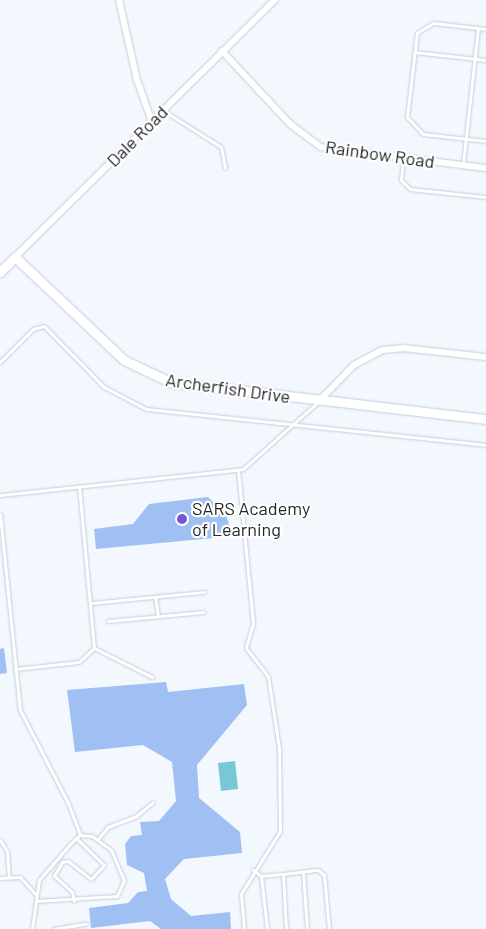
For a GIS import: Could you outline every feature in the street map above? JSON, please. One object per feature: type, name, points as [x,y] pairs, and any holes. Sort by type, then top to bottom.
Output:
[{"type":"street","points":[[119,0],[137,80],[152,122]]},
{"type":"street","name":"Dale Road","points":[[0,272],[275,0]]},
{"type":"street","name":"Rainbow Road","points":[[222,51],[313,143],[337,151],[486,168]]},
{"type":"street","name":"Archerfish Drive","points":[[15,257],[116,353],[146,374],[179,384],[486,419]]},
{"type":"street","points":[[320,400],[354,365],[382,350],[403,348],[486,358]]},
{"type":"lane","points":[[486,29],[426,26],[417,33],[414,52],[410,124],[423,134],[486,141]]},
{"type":"lane","points":[[463,165],[478,28]]},
{"type":"lane","points":[[414,52],[486,60]]},
{"type":"lane","points":[[163,110],[221,147],[225,168]]},
{"type":"lane","points":[[403,158],[401,180],[410,189],[486,197]]},
{"type":"lane","points":[[0,362],[33,329],[44,326],[104,387],[146,409],[486,445]]},
{"type":"lane","points":[[0,495],[238,470],[259,459],[320,400]]},
{"type":"lane","points":[[238,470],[253,623],[246,648],[268,676],[279,748],[280,831],[253,870],[241,894],[244,929]]},
{"type":"lane","points":[[79,487],[94,648]]},
{"type":"lane","points":[[0,514],[21,714],[68,803],[80,835]]},
{"type":"lane","points":[[91,603],[204,592]]},
{"type":"lane","points":[[155,597],[158,616]]},
{"type":"lane","points":[[108,620],[204,612]]},
{"type":"lane","points":[[15,668],[79,662],[94,648]]},
{"type":"lane","points":[[94,648],[152,677]]},
{"type":"lane","points":[[98,839],[108,827],[136,816],[153,802]]},
{"type":"lane","points":[[32,929],[36,896],[40,877],[76,838],[80,835],[98,839],[113,854],[123,890],[113,897],[74,901],[36,901]]},
{"type":"lane","points":[[74,901],[72,892],[54,876],[62,862],[68,861],[92,879],[104,865],[76,838]]},
{"type":"lane","points":[[0,840],[7,851],[9,877]]},
{"type":"lane","points":[[253,870],[260,876],[267,929]]},
{"type":"lane","points":[[260,876],[304,872],[324,874],[330,929]]},
{"type":"lane","points":[[304,872],[307,929]]},
{"type":"lane","points":[[283,874],[286,929]]},
{"type":"lane","points":[[0,878],[21,878],[36,896]]},
{"type":"lane","points":[[53,929],[86,924]]},
{"type":"water","points":[[235,761],[238,789],[221,791],[218,763]]},
{"type":"building","name":"SARS Academy of Learning","points":[[208,497],[226,515],[230,527],[236,527],[235,536],[96,549],[94,529],[133,524],[149,504]]},
{"type":"building","points":[[4,648],[7,673],[0,674],[0,649]]},
{"type":"building","points":[[166,682],[168,692],[244,684],[247,705],[197,765],[199,798],[240,832],[242,853],[184,859],[165,879],[171,899],[191,916],[230,912],[231,929],[161,929],[150,921],[91,928],[89,908],[128,903],[138,892],[147,891],[144,873],[127,865],[125,844],[131,836],[142,835],[140,822],[159,821],[176,801],[172,762],[143,745],[75,752],[67,690]]},
{"type":"place","name":"SARS Academy of Learning","points":[[182,519]]}]
